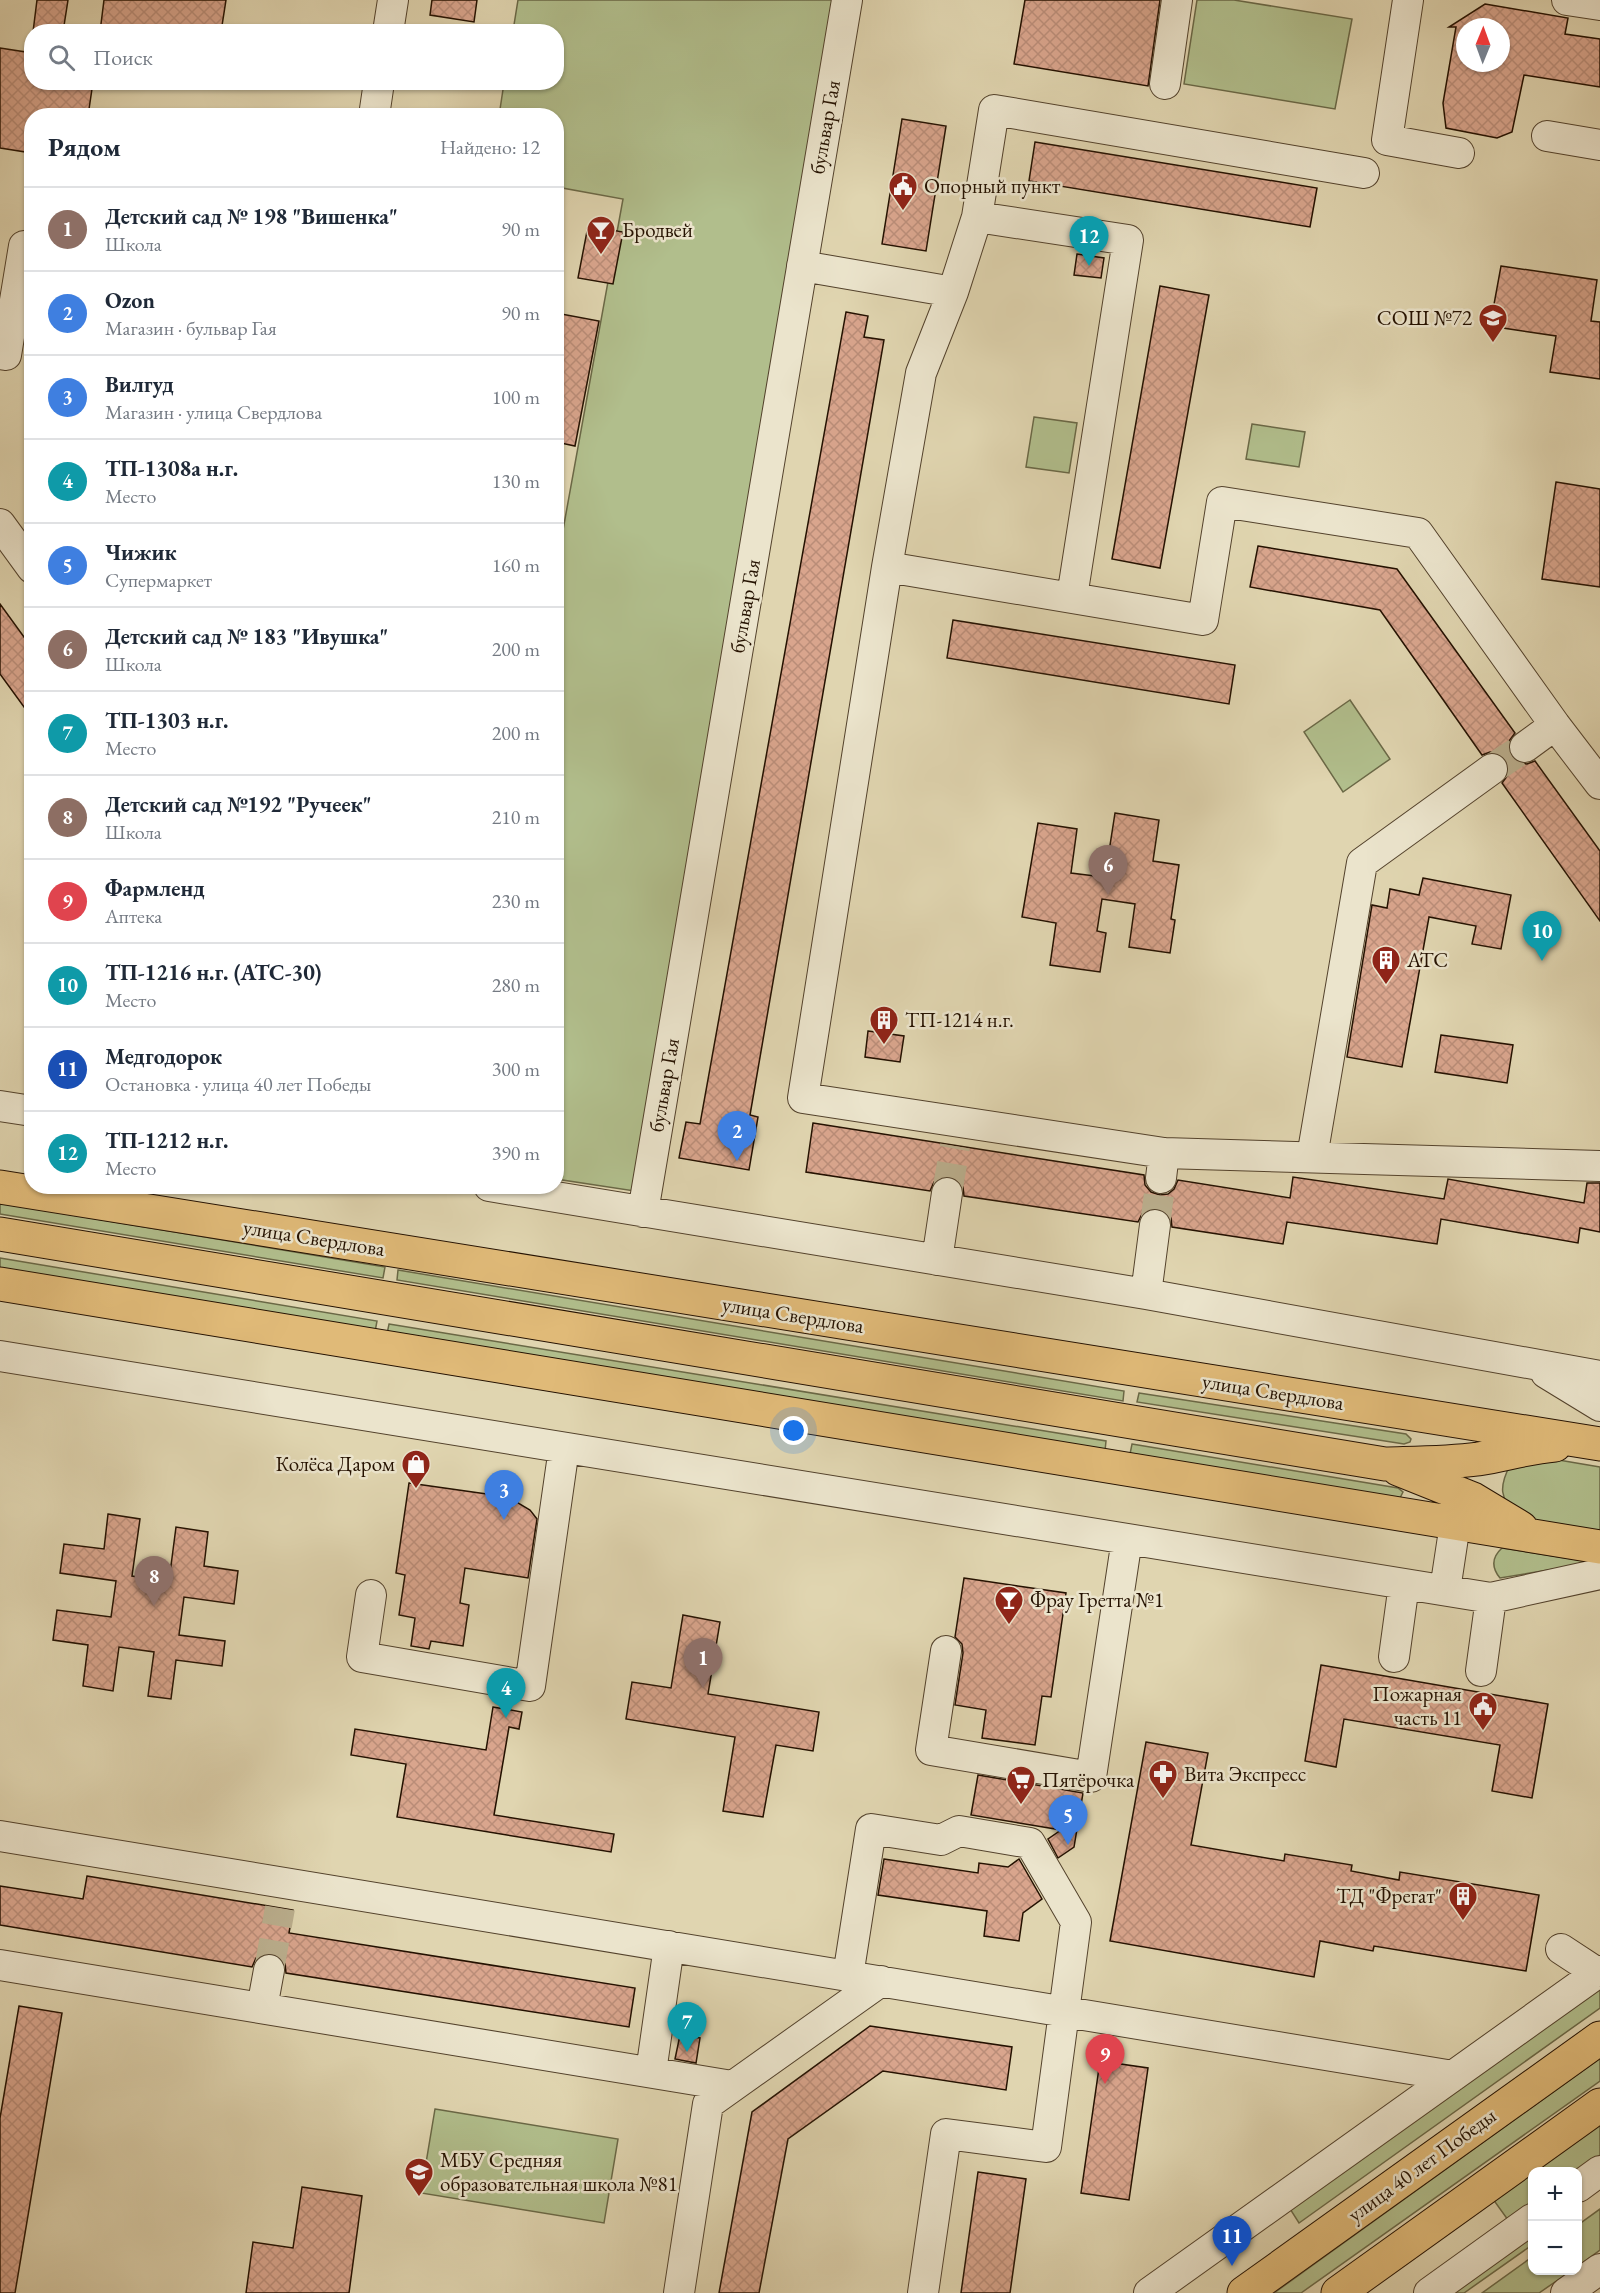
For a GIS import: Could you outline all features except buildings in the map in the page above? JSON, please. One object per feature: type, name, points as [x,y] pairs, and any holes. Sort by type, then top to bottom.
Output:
[{"type":"main road","name":"улица Свердлова","points":[[0,1187],[24,1191]]},
{"type":"main road","name":"улица Свердлова","points":[[44,1194],[1593,1443]]},
{"type":"main road","name":"улица Свердлова","points":[[0,1234],[1385,1464],[1439,1462],[1513,1453],[1531,1447],[1593,1443]]},
{"type":"main road","name":"улица Свердлова","points":[[0,1284],[1600,1547]]},
{"type":"main road","points":[[1502,1517],[1496,1502],[1495,1482],[1500,1467],[1513,1453]]},
{"type":"main road","name":"улица Свердлова","points":[[1385,1464],[1473,1499],[1518,1527],[1559,1541]]},
{"type":"main road","name":"улица 40 лет Победы","points":[[1244,2293],[1600,2038]]},
{"type":"main road","points":[[1338,2293],[1600,2105]]},
{"type":"street","points":[[389,24],[393,0]]},
{"type":"street","name":"бульвар Гая","points":[[643,1212],[847,0]]},
{"type":"street","points":[[1165,84],[1177,0]]},
{"type":"street","points":[[1408,0],[1387,140],[1458,153]]},
{"type":"street","points":[[1568,0],[1600,5]]},
{"type":"street","points":[[375,108],[378,90]]},
{"type":"street","points":[[1364,173],[994,110],[977,218],[954,292],[921,373],[803,1098],[956,1134],[1162,1165],[1312,1157],[1600,1166]]},
{"type":"street","points":[[1547,136],[1600,145]]},
{"type":"street","points":[[977,218],[1128,240],[1072,597]]},
{"type":"street","points":[[0,354],[6,355],[24,246]]},
{"type":"street","points":[[802,266],[954,292]]},
{"type":"street","points":[[888,567],[1203,620],[1222,502],[1418,533],[1600,784]]},
{"type":"street","points":[[0,524],[24,557]]},
{"type":"street","points":[[1525,747],[1555,725]]},
{"type":"street","points":[[1312,1157],[1362,862],[1492,769]]},
{"type":"street","points":[[0,1106],[24,1110]]},
{"type":"street","points":[[937,1260],[947,1193]]},
{"type":"street","points":[[536,1194],[1146,1294],[1600,1376]]},
{"type":"street","points":[[1146,1294],[1155,1225]]},
{"type":"street","points":[[0,1356],[1491,1598],[1600,1574]]},
{"type":"street","points":[[1534,1365],[1600,1406]]},
{"type":"street","points":[[371,1595],[362,1657],[530,1686],[564,1448]]},
{"type":"street","points":[[1445,1590],[1455,1524]]},
{"type":"street","points":[[946,1651],[931,1750],[1091,1777],[1127,1539]]},
{"type":"street","points":[[1394,1657],[1404,1584]]},
{"type":"street","points":[[1481,1671],[1491,1598]]},
{"type":"street","points":[[848,1976],[871,1828],[941,1840],[958,1831],[1030,1843],[1076,1922],[1046,2147],[946,2134],[923,2293]]},
{"type":"street","points":[[0,1836],[282,1896],[669,1946],[1453,2076]]},
{"type":"street","points":[[651,2072],[669,1946]]},
{"type":"street","points":[[1149,2293],[1598,1971],[1561,1950]]},
{"type":"street","points":[[0,1965],[732,2086]]},
{"type":"street","points":[[262,2008],[269,1970]]},
{"type":"street","points":[[679,2293],[708,2104],[881,1981]]},
{"type":"street","points":[[1582,2184],[1600,2171]]},
{"type":"street","points":[[1429,2293],[1530,2221]]},
{"type":"street","points":[[1566,2293],[1600,2269]]},
{"type":"green space","points":[[518,0],[835,0],[641,1192],[564,1180],[564,524],[623,199],[564,188],[564,108],[500,108],[503,90],[564,90],[564,24],[514,24]]},
{"type":"green space","points":[[1197,0],[1234,0],[1352,19],[1335,109],[1184,84]]},
{"type":"green space","points":[[1034,417],[1077,423],[1069,473],[1026,467]]},
{"type":"green space","points":[[1252,424],[1305,432],[1299,467],[1246,459]]},
{"type":"green space","points":[[1350,700],[1390,759],[1343,792],[1304,732]]},
{"type":"green space","points":[[0,1203],[385,1267],[383,1278],[0,1214]]},
{"type":"green space","points":[[0,1258],[377,1321],[375,1332],[0,1269]]},
{"type":"green space","points":[[398,1270],[1124,1391],[1123,1401],[397,1280]]},
{"type":"green space","points":[[389,1324],[1106,1441],[1105,1451],[387,1334]]},
{"type":"green space","points":[[1139,1393],[1406,1434],[1411,1439],[1410,1442],[1404,1444],[1137,1402]]},
{"type":"green space","points":[[1132,1444],[1398,1488],[1403,1492],[1400,1498],[1130,1454]]},
{"type":"green space","points":[[1535,1456],[1600,1467],[1600,1532],[1517,1518],[1504,1498],[1504,1479],[1511,1463]]},
{"type":"green space","points":[[1502,1548],[1585,1561],[1584,1564],[1500,1578],[1495,1570],[1494,1562]]},
{"type":"green space","points":[[1600,1977],[1600,2008],[1299,2223],[1285,2201]]},
{"type":"green space","points":[[1600,2058],[1600,2081],[1301,2293],[1274,2293]]},
{"type":"green space","points":[[435,2109],[618,2139],[604,2223],[421,2193]]},
{"type":"green space","points":[[1600,2117],[1600,2155],[1582,2167],[1529,2167]]},
{"type":"green space","points":[[1528,2168],[1528,2206],[1508,2220],[1490,2195]]},
{"type":"green space","points":[[1600,2209],[1600,2250],[1582,2263],[1582,2222]]},
{"type":"green space","points":[[1528,2233],[1528,2248],[1464,2293],[1445,2293]]},
{"type":"green space","points":[[1528,2260],[1528,2275],[1565,2275],[1539,2293],[1482,2293]]},
{"type":"tunnel","points":[[1492,769],[1525,747]]},
{"type":"tunnel","points":[[947,1193],[955,1146]]},
{"type":"tunnel","points":[[1155,1225],[1161,1178]]},
{"type":"tunnel","points":[[269,1970],[280,1908]]},
{"type":"place","name":"Опорный пункт","points":[[903,212]]},
{"type":"place","name":"Бродвей","points":[[601,256]]},
{"type":"place","name":"ТП-1212 н.г.","points":[[1089,266]]},
{"type":"place","name":"СОШ №72","points":[[1493,344]]},
{"type":"place","name":"Детский сад № 183 \"Ивушка\"","points":[[1108,895]]},
{"type":"place","name":"ТП-1216 н.г. (АТС-30)","points":[[1542,961]]},
{"type":"place","name":"АТС","points":[[1386,986]]},
{"type":"place","name":"ТП-1214 н.г.","points":[[884,1046]]},
{"type":"place","name":"Ozon","points":[[737,1161]]},
{"type":"place","name":"Колёса Даром","points":[[416,1490]]},
{"type":"place","name":"Вилгуд","points":[[504,1520]]},
{"type":"place","name":"Детский сад №192 \"Ручеек\"","points":[[154,1606]]},
{"type":"place","name":"Фрау Гретта №1","points":[[1009,1626]]},
{"type":"place","name":"Детский сад № 198 \"Вишенка\"","points":[[703,1688]]},
{"type":"place","name":"ТП-1308а н.г.","points":[[506,1718]]},
{"type":"place","name":"Пожарная часть 11","points":[[1483,1732]]},
{"type":"place","name":"Вита Экспресс","points":[[1163,1800]]},
{"type":"place","name":"Пятёрочка","points":[[1021,1806]]},
{"type":"place","name":"Чижик","points":[[1068,1845]]},
{"type":"place","name":"ТД \"Фрегат\"","points":[[1463,1922]]},
{"type":"place","name":"ТП-1303 н.г.","points":[[687,2052]]},
{"type":"place","name":"Фармленд","points":[[1105,2084]]},
{"type":"place","name":"МБУ Средняя образовательная школа №81","points":[[419,2198]]},
{"type":"place","name":"Медгодорок","points":[[1232,2266]]}]
